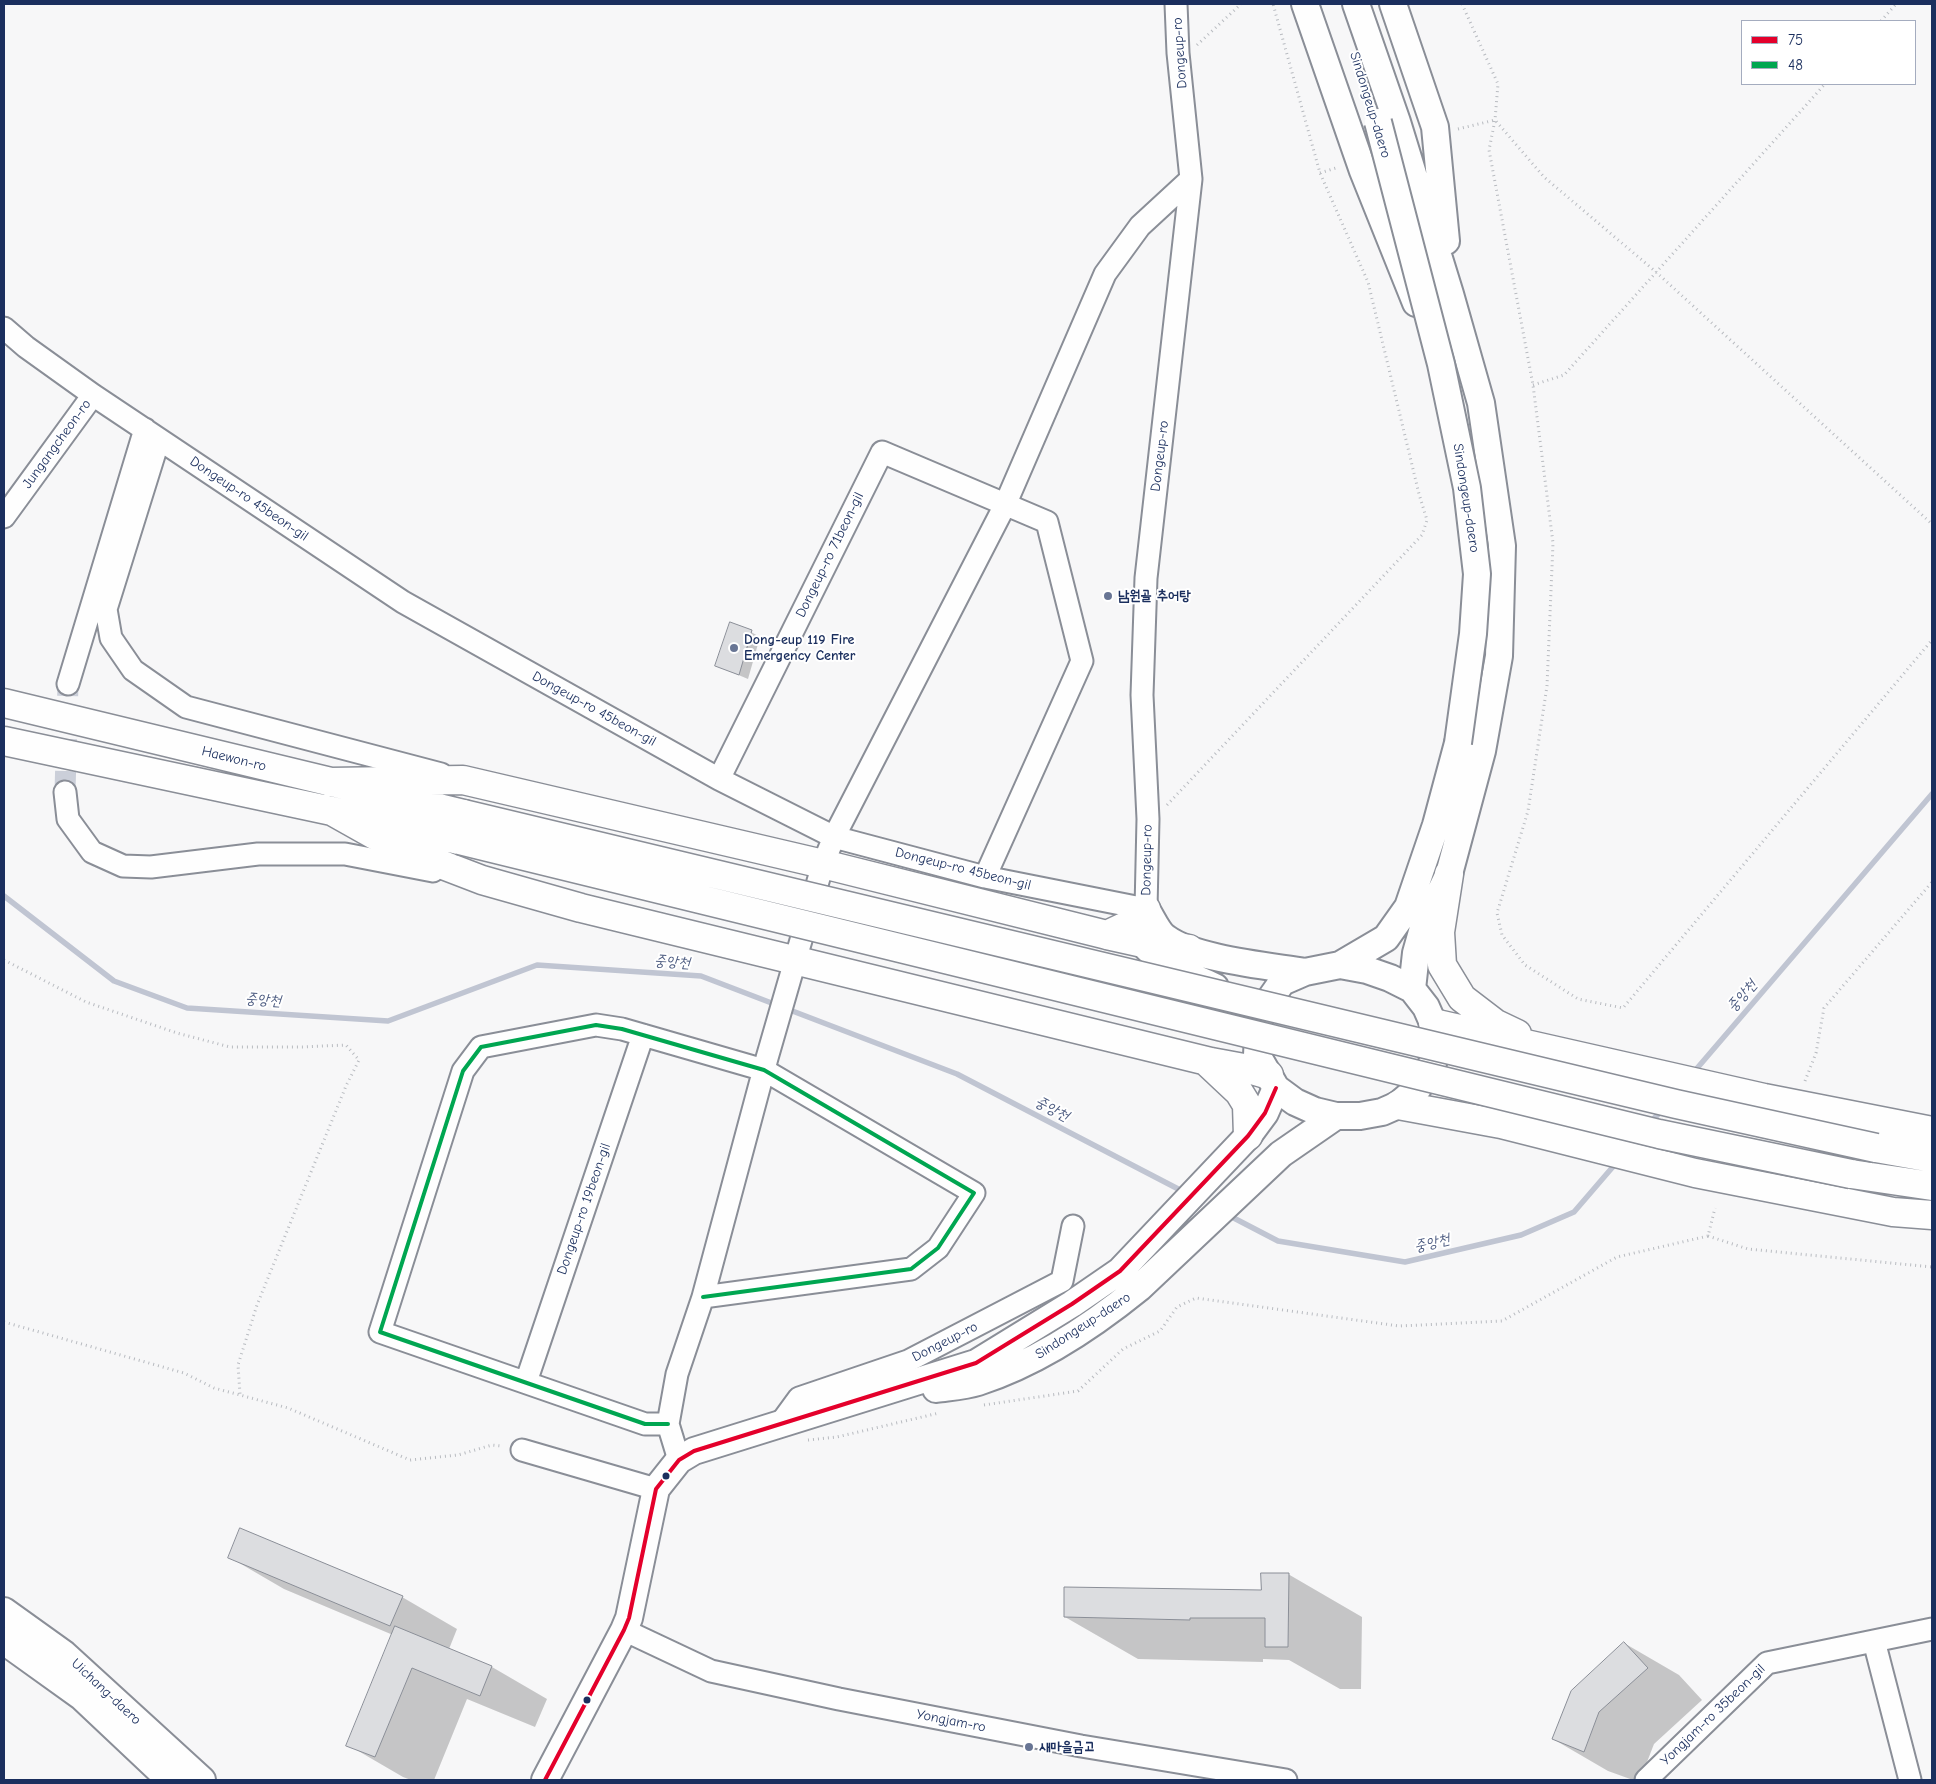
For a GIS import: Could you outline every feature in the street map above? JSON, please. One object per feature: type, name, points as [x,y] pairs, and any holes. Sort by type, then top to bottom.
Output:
[{"type":"highway","name":"Haewon-ro","points":[[4,703],[1666,1102],[1876,1148],[1932,1158]]},
{"type":"highway","points":[[4,741],[459,840],[1659,1134],[1851,1174],[1932,1186]]},
{"type":"highway","points":[[330,782],[463,780],[823,864],[1107,935],[1189,950]]},
{"type":"highway","points":[[332,811],[396,847],[482,880],[793,968],[1206,1061],[1273,1081]]},
{"type":"highway","points":[[1450,874],[1440,932],[1442,966],[1462,998],[1496,1024],[1557,1052]]},
{"type":"highway","points":[[1107,935],[1126,926],[1146,909]]},
{"type":"highway","points":[[1433,1023],[1764,1098],[1932,1131]]},
{"type":"highway","points":[[1206,1061],[1239,1092],[1247,1105],[1248,1136]]},
{"type":"highway","points":[[1398,1105],[1501,1124],[1695,1173],[1893,1212],[1932,1215]]},
{"type":"main road","points":[[1305,4],[1363,171],[1441,364]]},
{"type":"main road","name":"Sindongeup-daero","points":[[1338,4],[1378,122],[1441,364],[1467,488],[1477,574],[1473,634],[1458,743],[1436,825],[1408,907],[1386,938],[1340,965]]},
{"type":"main road","name":"Sindongeup-daero","points":[[1356,4],[1397,122],[1450,294],[1481,403],[1502,546],[1499,656],[1482,751],[1450,874],[1423,928],[1416,953],[1412,989]]},
{"type":"main road","points":[[1393,4],[1435,127],[1450,294]]},
{"type":"main road","points":[[1146,909],[1164,938],[1189,950],[1305,972]]},
{"type":"main road","points":[[1146,909],[1143,943],[1150,953],[1178,969],[1240,999],[1259,1015]]},
{"type":"main road","points":[[1340,965],[1382,975],[1412,989],[1426,1007],[1433,1023],[1434,1060],[1418,1088],[1398,1105],[1382,1112],[1360,1116],[1336,1116],[1315,1111],[1295,1102],[1273,1081],[1257,1054],[1259,1015],[1282,982],[1305,972],[1340,965]]},
{"type":"main road","name":"Sindongeup-daero","points":[[857,1401],[976,1363],[1072,1304],[1120,1271],[1248,1136],[1264,1113],[1273,1081]]},
{"type":"main road","name":"Sindongeup-daero","points":[[857,1401],[977,1382],[1041,1356],[1114,1308],[1139,1288],[1281,1154],[1336,1116]]},
{"type":"main road","points":[[545,1780],[624,1630],[629,1618],[656,1489],[679,1460],[694,1450],[857,1401]]},
{"type":"main road","name":"Uichang-daero","points":[[4,1611],[64,1654],[202,1780]]},
{"type":"main road","name":"Uichang-daero","points":[[4,1641],[82,1697],[170,1780]]},
{"type":"street","name":"Dongeup-ro","points":[[1146,909],[1148,820],[1142,695],[1146,578],[1191,178],[1178,54],[1176,4]]},
{"type":"street","points":[[679,1460],[668,1424],[677,1374],[702,1297],[765,1064],[823,864],[834,837],[1005,504],[1105,274],[1140,226],[1191,178]]},
{"type":"street","name":"Dongeup-ro 45beon-gil","points":[[4,328],[26,347],[93,394],[403,602],[719,779],[834,837],[985,877],[1146,909]]},
{"type":"street","name":"Jungangcheon-ro","points":[[4,517],[93,394]]},
{"type":"street","points":[[68,684],[152,434]]},
{"type":"street","points":[[152,434],[106,609],[111,638],[133,670],[186,707],[463,780]]},
{"type":"street","name":"Dongeup-ro 71beon-gil","points":[[719,779],[882,452],[1047,522],[1082,661],[985,877]]},
{"type":"street","points":[[64,792],[68,820],[92,852],[123,866],[151,867],[258,854],[345,854],[482,880]]},
{"type":"street","points":[[668,1424],[645,1424],[380,1332],[463,1071],[481,1047],[596,1025],[622,1029],[643,1036],[765,1064],[974,1193],[938,1248],[911,1269],[702,1297]]},
{"type":"street","name":"Dongeup-ro 19beon-gil","points":[[526,1382],[643,1036]]},
{"type":"street","name":"Dongeup-ro","points":[[780,1424],[799,1398],[908,1361],[1062,1281],[1074,1226]]},
{"type":"street","points":[[522,1450],[656,1489]]},
{"type":"street","name":"Yongjam-ro 35beon-gil","points":[[1646,1780],[1767,1663],[1932,1629]]},
{"type":"street","name":"Yongjam-ro","points":[[624,1630],[711,1670],[839,1699],[1081,1746],[1286,1780]]},
{"type":"street","points":[[1874,1641],[1910,1780]]},
{"type":"path","points":[[1178,54],[1197,45],[1241,4]]},
{"type":"path","points":[[1148,820],[1168,804],[1422,535],[1427,520],[1419,494],[1368,282],[1320,173],[1273,4]]},
{"type":"path","points":[[1462,4],[1498,84],[1495,120],[1489,150],[1533,384],[1553,543],[1547,686],[1528,811],[1497,913],[1502,935],[1525,965],[1578,999],[1623,1008],[1932,640]]},
{"type":"path","points":[[1882,20],[1896,4]]},
{"type":"path","points":[[1533,384],[1564,375],[1824,85]]},
{"type":"path","points":[[1454,130],[1495,120]]},
{"type":"path","points":[[1495,120],[1544,177],[1656,272],[1932,524]]},
{"type":"path","points":[[1320,173],[1349,164]]},
{"type":"path","points":[[1805,1082],[1816,1053],[1824,1008],[1932,882]]},
{"type":"path","points":[[4,960],[86,1002],[177,1033],[230,1047],[302,1047],[346,1044],[358,1060],[257,1305],[238,1364],[240,1394]]},
{"type":"path","points":[[1708,1236],[1715,1208]]},
{"type":"path","points":[[1196,1298],[1399,1326],[1502,1322],[1617,1257],[1708,1236],[1748,1249],[1932,1267]]},
{"type":"path","points":[[4,1322],[184,1374],[214,1388],[288,1408],[410,1460],[458,1455],[492,1445],[522,1450]]},
{"type":"building","name":"Dong-eup 119 Fire Emergency Center","points":[[730,622],[752,630],[739,675],[715,666]]},
{"type":"building","points":[[240,1528],[403,1596],[390,1626],[228,1558]]},
{"type":"building","points":[[1261,1573],[1289,1573],[1288,1647],[1265,1647],[1265,1618],[1190,1618],[1190,1620],[1064,1617],[1064,1587],[1261,1590]]},
{"type":"building","points":[[395,1626],[492,1666],[480,1696],[412,1668],[375,1757],[346,1746]]},
{"type":"building","points":[[1624,1642],[1648,1668],[1599,1712],[1584,1752],[1552,1739],[1571,1691]]},
{"type":"waterway","name":"중앙천","points":[[1693,1073],[1932,794]]},
{"type":"waterway","name":"중앙천","points":[[4,896],[114,981],[187,1008],[388,1021],[537,965],[701,976],[957,1074],[1184,1192]]},
{"type":"waterway","name":"중앙천","points":[[1649,1124],[1663,1109]]},
{"type":"waterway","name":"중앙천","points":[[1228,1215],[1278,1241],[1405,1262],[1521,1235],[1574,1212],[1617,1162]]},
{"type":"tunnel","points":[[65,792],[68,684]]},
{"type":"transit line","name":"48","points":[[668,1424],[645,1424],[380,1332],[463,1071],[481,1047],[596,1025],[622,1029],[764,1070],[974,1193],[938,1248],[911,1269],[703,1297]]},
{"type":"transit line","name":"75","points":[[545,1780],[624,1630],[629,1618],[656,1489],[679,1460],[694,1451],[976,1363],[1072,1304],[1120,1271],[1248,1136],[1265,1113],[1276,1088]]},
{"type":"place","name":"남원골 추어탕","points":[[1108,596]]},
{"type":"place","name":"Dong-eup 119 Fire Emergency Center","points":[[734,648]]},
{"type":"place","name":"새마을금고","points":[[1029,1747]]}]
